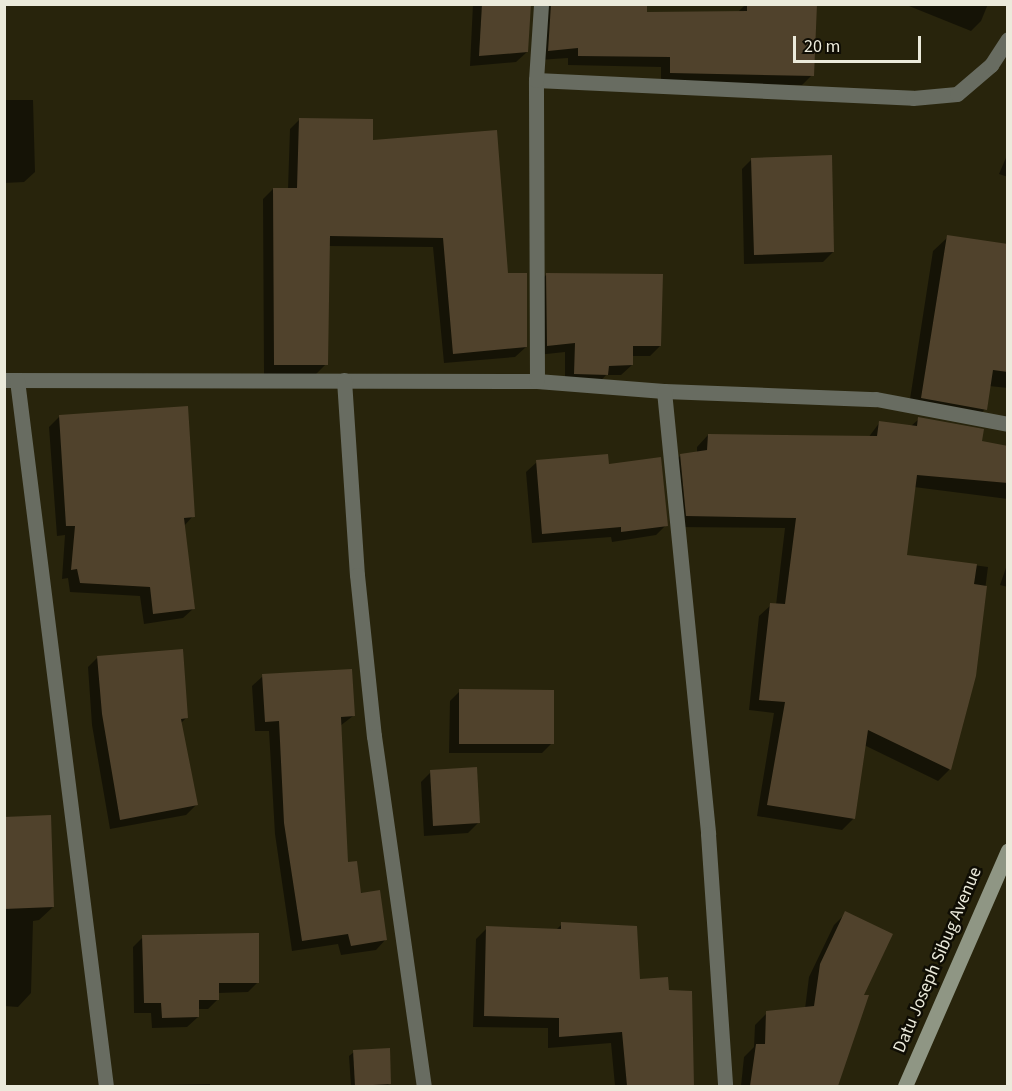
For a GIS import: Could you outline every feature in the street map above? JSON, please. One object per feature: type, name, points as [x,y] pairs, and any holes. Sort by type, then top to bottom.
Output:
[{"type":"main road","name":"Datu Joseph Sibug Avenue","points":[[905,1086],[1006,856]]},
{"type":"street","points":[[537,381],[536,80],[541,4]]},
{"type":"street","points":[[536,80],[924,97],[957,94],[991,65],[1008,39]]},
{"type":"street","points":[[106,1086],[11,380],[537,381],[664,391],[876,399],[1008,424]]},
{"type":"street","points":[[344,380],[357,575],[374,736],[424,1086]]},
{"type":"street","points":[[664,391],[708,834],[725,1086]]},
{"type":"building","points":[[482,4],[531,4],[528,52],[479,56]]},
{"type":"building","points":[[551,4],[647,4],[647,12],[747,11],[747,4],[817,4],[814,76],[670,73],[670,57],[578,56],[578,48],[548,51]]},
{"type":"building","points":[[299,118],[373,119],[373,140],[497,130],[508,273],[527,273],[527,347],[453,354],[443,238],[330,236],[328,365],[274,365],[273,188],[297,188]]},
{"type":"building","points":[[832,155],[834,252],[754,255],[751,158]]},
{"type":"building","points":[[947,235],[1008,244],[1008,372],[993,370],[987,410],[921,398]]},
{"type":"building","points":[[546,273],[663,274],[661,346],[633,346],[633,365],[609,366],[608,375],[574,374],[575,343],[547,346]]},
{"type":"building","points":[[188,406],[195,517],[184,518],[195,609],[153,614],[150,587],[80,583],[77,569],[71,570],[75,526],[66,526],[59,415]]},
{"type":"building","points":[[918,417],[984,429],[982,441],[1008,446],[1008,483],[917,475],[907,555],[977,564],[974,584],[987,586],[976,676],[951,770],[868,730],[855,819],[767,805],[785,702],[759,700],[770,603],[785,604],[796,518],[686,516],[680,454],[707,450],[708,434],[877,436],[879,421],[917,426]]},
{"type":"building","points":[[608,454],[609,464],[661,457],[668,526],[621,532],[621,527],[542,534],[536,460]]},
{"type":"building","points":[[183,649],[188,718],[181,719],[198,805],[120,820],[102,714],[97,656]]},
{"type":"building","points":[[352,669],[355,716],[341,717],[348,862],[357,861],[361,893],[380,890],[387,940],[351,946],[348,934],[302,941],[284,823],[279,721],[265,722],[262,674]]},
{"type":"building","points":[[459,689],[554,690],[554,744],[459,744]]},
{"type":"building","points":[[477,767],[480,823],[433,826],[430,770]]},
{"type":"building","points":[[51,815],[54,907],[4,909],[4,817]]},
{"type":"building","points":[[845,911],[893,934],[864,995],[869,995],[838,1086],[750,1086],[756,1044],[765,1044],[766,1011],[814,1006],[820,964]]},
{"type":"building","points":[[561,922],[637,926],[640,979],[668,977],[669,990],[692,991],[694,1086],[627,1086],[622,1032],[559,1037],[559,1018],[484,1016],[486,926],[561,929]]},
{"type":"building","points":[[259,933],[259,983],[219,983],[219,1000],[199,1000],[199,1017],[162,1018],[161,1003],[144,1003],[142,935]]},
{"type":"building","points":[[390,1048],[391,1084],[355,1086],[353,1050]]}]
